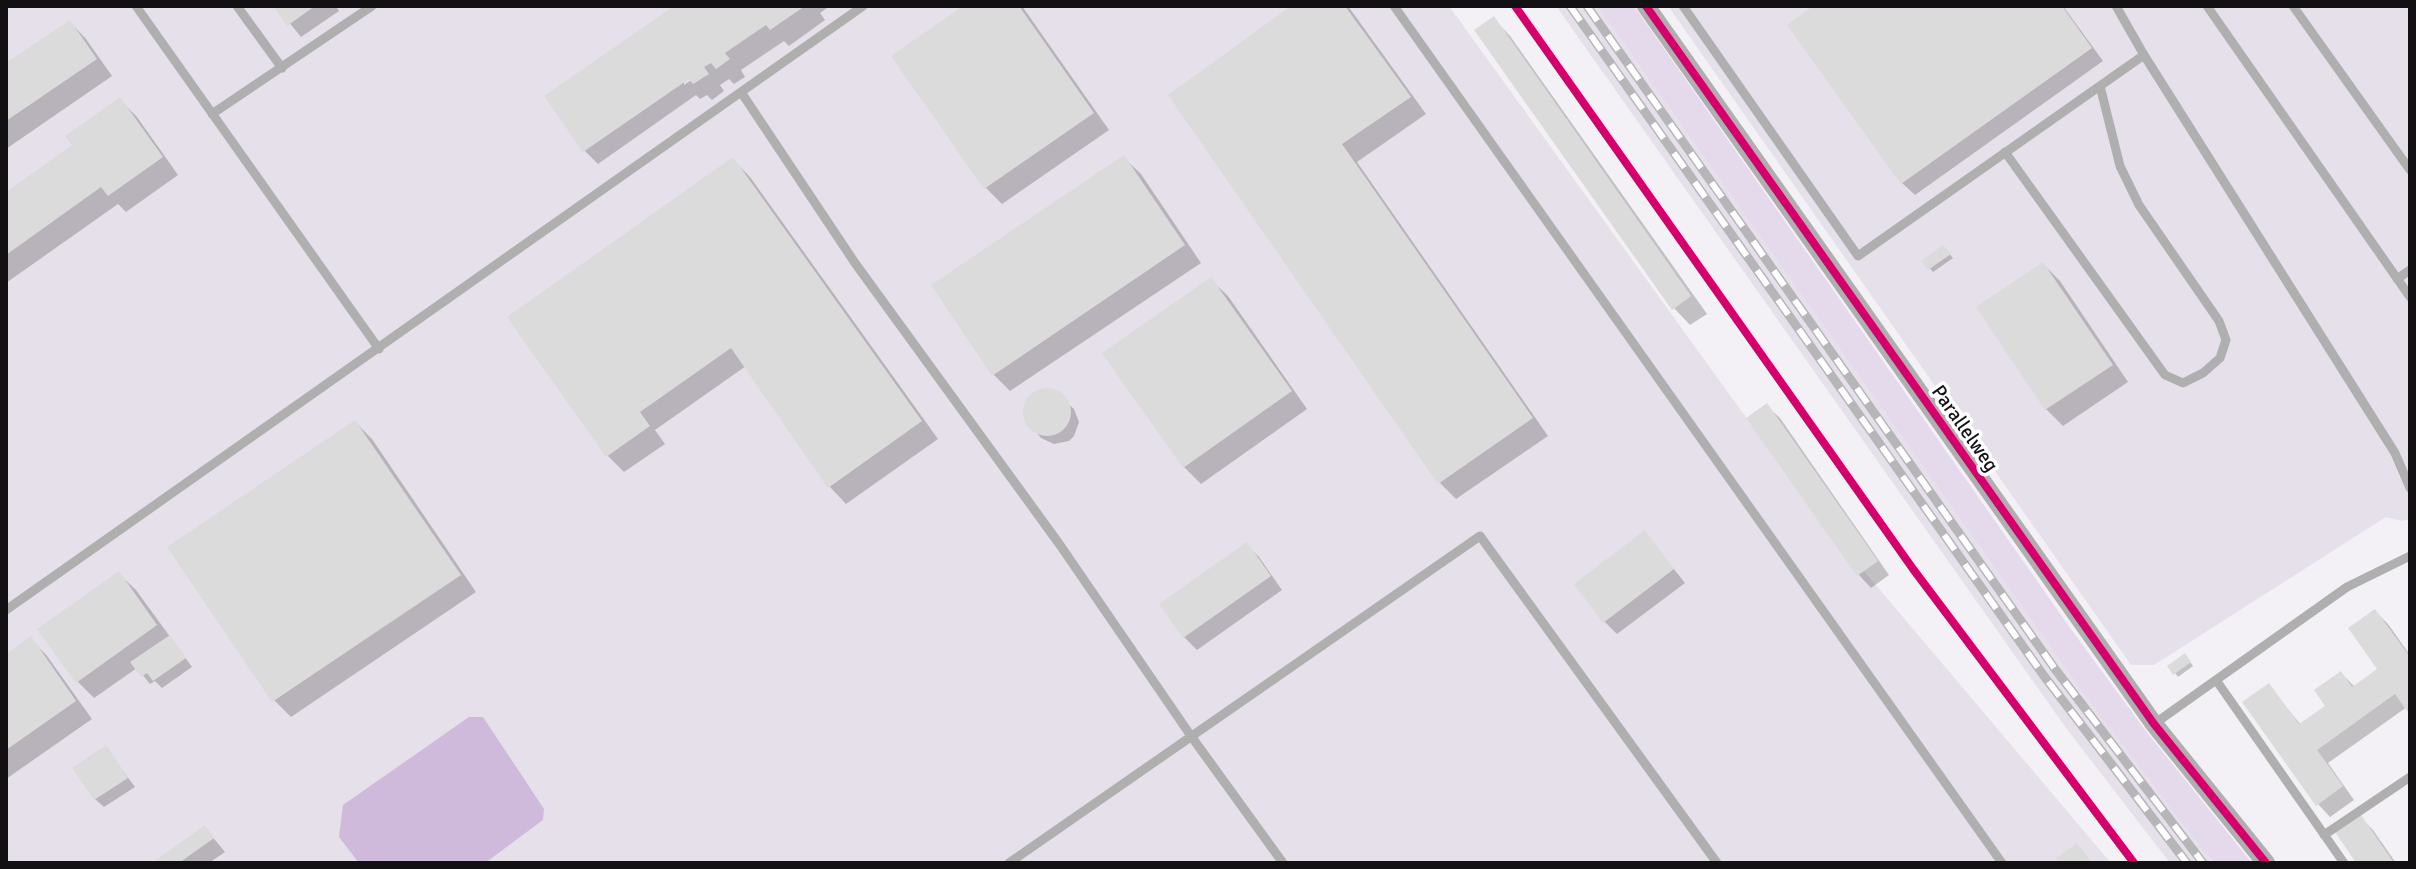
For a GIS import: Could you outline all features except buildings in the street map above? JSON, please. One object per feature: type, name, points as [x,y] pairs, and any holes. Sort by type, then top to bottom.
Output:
[{"type":"street","name":"Parallelweg","points":[[1646,6],[2154,724],[2266,863]]},
{"type":"lane","points":[[136,6],[379,349]]},
{"type":"lane","points":[[237,6],[282,68]]},
{"type":"lane","points":[[212,114],[372,6]]},
{"type":"lane","points":[[6,610],[863,6]]},
{"type":"lane","points":[[1394,6],[2002,863]]},
{"type":"lane","points":[[1683,6],[1858,256],[2144,55]]},
{"type":"lane","points":[[2116,6],[2395,453],[2410,488]]},
{"type":"lane","points":[[2207,6],[2410,297]]},
{"type":"lane","points":[[2293,6],[2410,170]]},
{"type":"lane","points":[[2005,152],[2165,375],[2183,383],[2203,373],[2220,358],[2226,340],[2219,321],[2139,205],[2120,166],[2100,86]]},
{"type":"lane","points":[[741,92],[855,263],[1060,545],[1191,736],[1283,863]]},
{"type":"lane","points":[[2397,279],[2410,270]]},
{"type":"lane","points":[[1009,863],[1480,536],[1717,863]]},
{"type":"lane","points":[[2154,724],[2347,587],[2410,556]]},
{"type":"lane","points":[[2216,680],[2344,863]]},
{"type":"lane","points":[[2324,835],[2410,777]]},
{"type":"shaded area","points":[[6,6],[1449,6],[1815,513],[2111,863],[6,863]]},
{"type":"shaded area","points":[[1556,6],[1597,6],[2088,700],[2213,863],[2170,863],[2066,728]]},
{"type":"shaded area","points":[[1597,6],[1634,6],[2068,625],[2145,730],[2252,863],[2214,863],[2088,700]]},
{"type":"shaded area","points":[[1668,6],[2410,6],[2410,519],[2402,521],[2386,517],[2154,665],[2131,665]]},
{"type":"shaded area","points":[[469,717],[483,717],[544,809],[543,820],[485,863],[359,863],[339,837],[343,805]]},
{"type":"railway","points":[[1570,6],[2044,676],[2187,863]]},
{"type":"railway","points":[[1587,6],[2055,669],[2203,863]]},
{"type":"cycle path","points":[[1515,6],[1913,569],[2134,863]]},
{"type":"cycle path","points":[[1646,6],[2154,724],[2266,863]]}]
